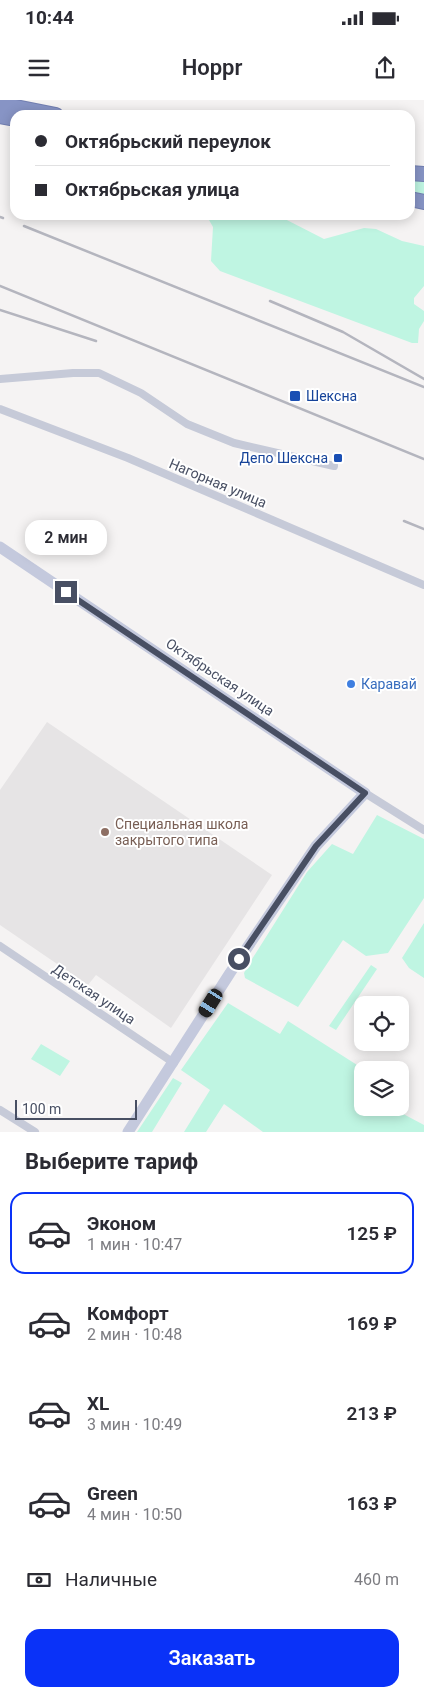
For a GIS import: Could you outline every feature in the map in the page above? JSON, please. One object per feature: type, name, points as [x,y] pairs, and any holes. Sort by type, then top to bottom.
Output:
[{"type":"highway","points":[[0,104],[31,110]]},
{"type":"street","points":[[0,379],[73,373],[99,373],[141,393],[187,424],[234,443],[334,466]]},
{"type":"street","name":"Нагорная улица","points":[[0,409],[128,458],[424,585]]},
{"type":"street","name":"Октябрьская улица","points":[[0,547],[365,793],[424,830]]},
{"type":"street","points":[[128,1132],[230,973],[316,846],[365,793]]},
{"type":"street","name":"Детская улица","points":[[0,946],[174,1063]]},
{"type":"street","points":[[0,1110],[35,1132]]},
{"type":"shaded area","name":"Специальная школа закрытого типа","points":[[47,722],[272,875],[171,1028],[96,975],[88,985],[0,925],[0,790]]},
{"type":"green space","points":[[415,178],[424,179],[424,195],[415,194]]},
{"type":"green space","points":[[209,220],[287,220],[324,239],[364,228],[376,229],[402,241],[424,246],[424,286],[414,298],[414,304],[424,311],[424,321],[419,329],[418,343],[412,343],[220,271],[211,261],[213,227]]},
{"type":"green space","points":[[377,815],[424,839],[424,898],[388,953],[366,956],[343,940],[298,1007],[245,978],[244,973],[247,967],[307,872],[332,844],[353,854]]},
{"type":"green space","points":[[424,923],[424,978],[409,968],[402,958]]},
{"type":"green space","points":[[371,965],[377,969],[359,996],[354,996],[354,1003],[336,1030],[329,1026]]},
{"type":"green space","points":[[228,1003],[280,1034],[288,1021],[354,1063],[354,1116],[407,1116],[424,1125],[424,1132],[263,1132],[224,1104],[206,1132],[184,1132],[210,1090],[181,1070]]},
{"type":"green space","points":[[41,1044],[70,1061],[60,1076],[31,1059]]},
{"type":"green space","points":[[173,1078],[182,1083],[152,1132],[137,1132]]},
{"type":"railway","points":[[24,226],[424,387]]},
{"type":"railway","points":[[0,286],[424,459]]},
{"type":"railway","points":[[270,301],[343,332],[424,379]]},
{"type":"railway","points":[[0,310],[96,341]]},
{"type":"railway","points":[[404,521],[424,529]]},
{"type":"place","name":"Шексна","points":[[295,396]]},
{"type":"place","name":"Депо Шексна","points":[[338,458]]},
{"type":"place","name":"Каравай","points":[[351,684]]},
{"type":"place","name":"Специальная школа закрытого типа","points":[[105,832]]},
{"type":"route","points":[[66,592],[365,793],[316,846],[239,959]]}]
